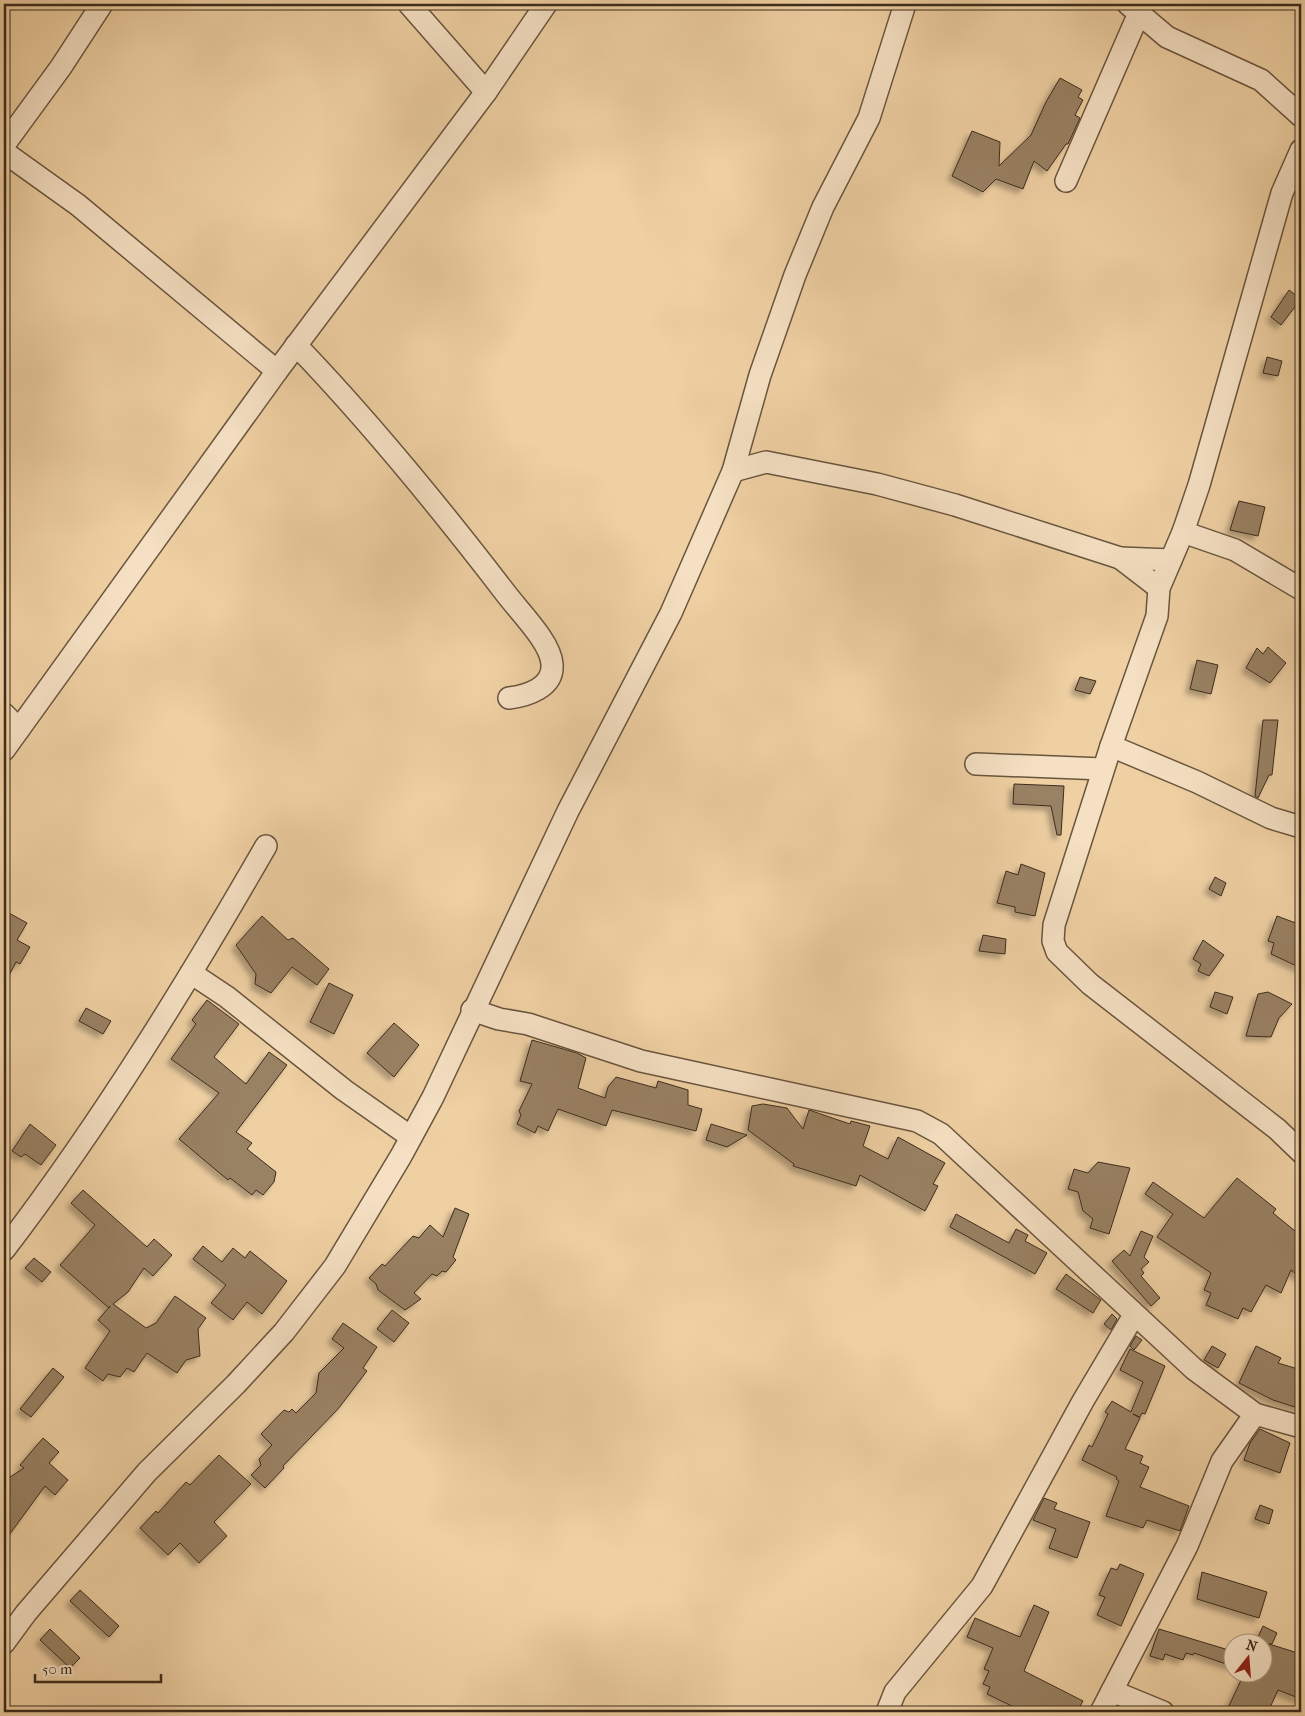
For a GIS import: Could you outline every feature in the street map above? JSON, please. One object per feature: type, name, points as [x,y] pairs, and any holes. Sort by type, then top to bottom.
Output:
[{"type":"street","points":[[4,145],[61,67],[102,4]]},
{"type":"street","points":[[409,4],[486,92]]},
{"type":"street","points":[[4,750],[296,345],[486,92],[546,4]]},
{"type":"street","points":[[4,1643],[26,1613],[147,1472],[236,1384],[284,1332],[334,1266],[433,1097],[472,1010],[568,810],[670,612],[733,471],[760,375],[795,275],[823,207],[869,118],[905,4]]},
{"type":"street","points":[[1066,182],[1133,9],[1168,38],[1261,80],[1301,116]]},
{"type":"street","points":[[1301,150],[1282,193],[1199,485],[1184,532],[1159,588],[1158,616],[1111,746],[1059,906],[1053,941],[1057,952],[1090,984],[1277,1129],[1301,1152]]},
{"type":"street","points":[[4,152],[78,205],[277,371]]},
{"type":"street","points":[[296,345],[325,375],[466,542],[537,634],[551,656],[553,667],[549,677],[542,686],[529,695],[509,698]]},
{"type":"street","points":[[744,434],[766,462]]},
{"type":"street","points":[[733,471],[766,462],[877,484],[955,505],[1120,558],[1171,560]]},
{"type":"street","points":[[1184,532],[1235,550],[1301,589]]},
{"type":"street","points":[[1120,558],[1159,588]]},
{"type":"street","points":[[4,714],[19,729]]},
{"type":"street","points":[[1111,746],[1197,782],[1271,818],[1301,827]]},
{"type":"street","points":[[976,764],[1104,769]]},
{"type":"street","points":[[4,1250],[94,1123],[191,973],[266,846]]},
{"type":"street","points":[[191,973],[227,997],[344,1090],[411,1137]]},
{"type":"street","points":[[472,1010],[528,1024],[641,1062],[917,1121],[942,1134],[1134,1315],[1194,1368],[1255,1414],[1301,1427]]},
{"type":"street","points":[[887,1712],[895,1692],[982,1586],[1083,1401],[1134,1315]]},
{"type":"street","points":[[1101,1712],[1188,1546],[1222,1461],[1255,1414]]},
{"type":"street","points":[[1112,1691],[1163,1712]]},
{"type":"building","points":[[1060,78],[1082,90],[1078,97],[1083,100],[1075,115],[1080,118],[1068,144],[1066,144],[1047,171],[1034,161],[1023,189],[996,179],[983,192],[952,176],[972,131],[1000,142],[999,166],[1031,135],[1046,102]]},
{"type":"building","points":[[1289,290],[1301,299],[1281,325],[1271,317]]},
{"type":"building","points":[[1267,357],[1282,361],[1278,376],[1263,373]]},
{"type":"building","points":[[1239,501],[1265,507],[1258,536],[1230,530]]},
{"type":"building","points":[[1268,647],[1286,663],[1270,683],[1246,668],[1257,648],[1263,654]]},
{"type":"building","points":[[1197,660],[1218,665],[1211,694],[1190,689]]},
{"type":"building","points":[[1080,677],[1096,681],[1090,694],[1075,690]]},
{"type":"building","points":[[1263,720],[1278,720],[1272,775],[1269,775],[1258,798],[1255,796]]},
{"type":"building","points":[[1014,784],[1064,786],[1061,835],[1057,835],[1051,806],[1013,804]]},
{"type":"building","points":[[1021,864],[1045,873],[1035,916],[1015,912],[1015,907],[997,903],[1006,871],[1018,875]]},
{"type":"building","points":[[1215,877],[1226,883],[1221,896],[1209,889]]},
{"type":"building","points":[[9,913],[27,923],[17,940],[30,947],[20,964],[16,962],[4,985],[4,922]]},
{"type":"building","points":[[262,916],[288,940],[293,938],[329,969],[317,985],[292,967],[271,993],[255,984],[256,974],[236,945]]},
{"type":"building","points":[[1277,916],[1301,925],[1301,968],[1271,954],[1274,943],[1268,941]]},
{"type":"building","points":[[983,935],[1006,939],[1005,954],[979,951]]},
{"type":"building","points":[[1203,940],[1224,955],[1209,976],[1198,971],[1201,964],[1193,959]]},
{"type":"building","points":[[329,983],[353,995],[334,1034],[310,1022]]},
{"type":"building","points":[[1215,992],[1233,997],[1227,1014],[1210,1007]]},
{"type":"building","points":[[1268,992],[1292,1004],[1279,1018],[1271,1037],[1246,1036],[1258,994]]},
{"type":"building","points":[[207,1000],[239,1024],[214,1057],[246,1084],[269,1052],[287,1065],[236,1132],[252,1143],[247,1149],[276,1172],[274,1182],[263,1195],[256,1190],[252,1195],[230,1178],[228,1180],[179,1139],[219,1093],[171,1059],[196,1024],[192,1020]]},
{"type":"building","points":[[86,1008],[111,1021],[103,1034],[79,1021]]},
{"type":"building","points":[[394,1023],[419,1045],[394,1077],[367,1053]]},
{"type":"building","points":[[532,1040],[577,1053],[586,1058],[578,1088],[605,1098],[608,1087],[616,1077],[656,1088],[658,1081],[688,1090],[688,1105],[702,1109],[696,1131],[612,1110],[606,1126],[558,1109],[548,1131],[538,1126],[535,1133],[517,1124],[521,1115],[519,1111],[532,1084],[520,1081]]},
{"type":"building","points":[[763,1104],[787,1108],[803,1129],[809,1110],[850,1124],[851,1121],[870,1126],[863,1146],[888,1159],[898,1137],[945,1163],[933,1184],[938,1186],[925,1211],[860,1175],[856,1186],[793,1166],[794,1164],[748,1130],[752,1106]]},
{"type":"building","points":[[30,1124],[56,1145],[41,1165],[25,1154],[21,1157],[12,1151]]},
{"type":"building","points":[[711,1124],[747,1135],[727,1147],[706,1140]]},
{"type":"building","points":[[1098,1162],[1130,1168],[1109,1234],[1090,1228],[1093,1219],[1083,1211],[1078,1192],[1068,1189],[1074,1169],[1088,1173]]},
{"type":"building","points":[[1237,1178],[1276,1209],[1273,1213],[1300,1235],[1296,1240],[1301,1245],[1301,1278],[1291,1270],[1281,1293],[1266,1285],[1251,1312],[1243,1308],[1238,1319],[1206,1305],[1211,1293],[1204,1290],[1211,1273],[1157,1237],[1173,1214],[1145,1194],[1153,1182],[1204,1218]]},
{"type":"building","points":[[83,1190],[147,1247],[154,1239],[172,1255],[153,1276],[144,1268],[128,1292],[113,1304],[146,1328],[156,1323],[175,1296],[206,1318],[198,1329],[200,1356],[186,1360],[177,1373],[147,1353],[134,1372],[127,1368],[120,1377],[108,1374],[103,1381],[85,1368],[110,1331],[98,1320],[109,1308],[60,1265],[95,1225],[71,1203]]},
{"type":"building","points":[[455,1208],[469,1214],[453,1257],[456,1260],[446,1272],[442,1271],[437,1276],[432,1274],[414,1293],[421,1299],[405,1310],[378,1290],[376,1284],[369,1278],[382,1264],[385,1266],[413,1236],[419,1238],[430,1225],[443,1237]]},
{"type":"building","points":[[956,1214],[1009,1243],[1016,1229],[1028,1235],[1025,1241],[1047,1253],[1035,1274],[950,1227]]},
{"type":"building","points":[[1141,1231],[1153,1236],[1144,1257],[1149,1262],[1141,1269],[1144,1273],[1141,1276],[1160,1298],[1151,1306],[1112,1261],[1124,1250],[1130,1256]]},
{"type":"building","points":[[203,1246],[222,1262],[233,1248],[245,1258],[250,1251],[287,1281],[262,1314],[247,1302],[233,1320],[211,1303],[226,1285],[193,1259]]},
{"type":"building","points":[[34,1258],[51,1272],[42,1282],[25,1268]]},
{"type":"building","points":[[1066,1274],[1101,1300],[1093,1313],[1056,1289]]},
{"type":"building","points":[[392,1310],[409,1323],[394,1342],[377,1329]]},
{"type":"building","points":[[1112,1314],[1117,1319],[1111,1330],[1104,1324]]},
{"type":"building","points":[[343,1323],[377,1347],[363,1368],[367,1371],[338,1409],[283,1466],[284,1468],[265,1488],[251,1475],[261,1465],[259,1459],[272,1445],[261,1434],[284,1410],[289,1412],[292,1409],[296,1413],[316,1393],[319,1373],[344,1348],[332,1339]]},
{"type":"building","points":[[1136,1336],[1142,1340],[1134,1350],[1130,1346]]},
{"type":"building","points":[[1212,1346],[1226,1354],[1218,1368],[1204,1360]]},
{"type":"building","points":[[1256,1346],[1281,1358],[1278,1363],[1301,1370],[1301,1409],[1273,1400],[1239,1383]]},
{"type":"building","points":[[1130,1349],[1165,1366],[1145,1414],[1142,1413],[1140,1417],[1133,1414],[1140,1418],[1125,1449],[1143,1456],[1140,1463],[1149,1467],[1140,1487],[1189,1506],[1180,1531],[1147,1520],[1143,1528],[1106,1516],[1119,1481],[1116,1479],[1117,1477],[1082,1460],[1089,1445],[1092,1447],[1108,1414],[1105,1412],[1112,1401],[1131,1412],[1143,1382],[1120,1370]]},
{"type":"building","points":[[53,1368],[64,1377],[31,1417],[20,1409]]},
{"type":"building","points":[[1260,1429],[1290,1443],[1280,1473],[1244,1460],[1250,1443]]},
{"type":"building","points":[[43,1438],[59,1452],[49,1463],[68,1480],[55,1495],[45,1486],[4,1542],[4,1481],[24,1468],[20,1465]]},
{"type":"building","points":[[219,1455],[251,1484],[214,1522],[227,1536],[199,1563],[180,1543],[168,1555],[140,1528],[156,1511],[158,1513],[186,1482],[190,1485]]},
{"type":"building","points":[[1044,1498],[1057,1503],[1054,1509],[1090,1522],[1077,1558],[1049,1548],[1056,1529],[1033,1520]]},
{"type":"building","points":[[1260,1505],[1273,1510],[1269,1524],[1255,1519]]},
{"type":"building","points":[[1120,1564],[1144,1574],[1121,1626],[1097,1615],[1105,1597],[1099,1595],[1111,1568],[1117,1570]]},
{"type":"building","points":[[1202,1572],[1267,1592],[1259,1618],[1197,1599]]},
{"type":"building","points":[[80,1590],[119,1626],[109,1637],[70,1601]]},
{"type":"building","points":[[1034,1605],[1049,1612],[1024,1671],[1083,1701],[1077,1712],[1024,1712],[987,1694],[990,1687],[983,1684],[989,1671],[984,1669],[993,1648],[967,1637],[975,1618],[1020,1637]]},
{"type":"building","points":[[1263,1626],[1277,1633],[1272,1644],[1272,1634],[1259,1634]]},
{"type":"building","points":[[50,1629],[80,1658],[70,1668],[40,1640]]},
{"type":"building","points":[[1159,1629],[1222,1648],[1222,1663],[1194,1653],[1193,1655],[1186,1653],[1183,1660],[1165,1654],[1163,1660],[1150,1656]]},
{"type":"building","points":[[1272,1645],[1301,1654],[1301,1699],[1278,1690],[1268,1712],[1226,1712],[1239,1684],[1272,1684]]}]
